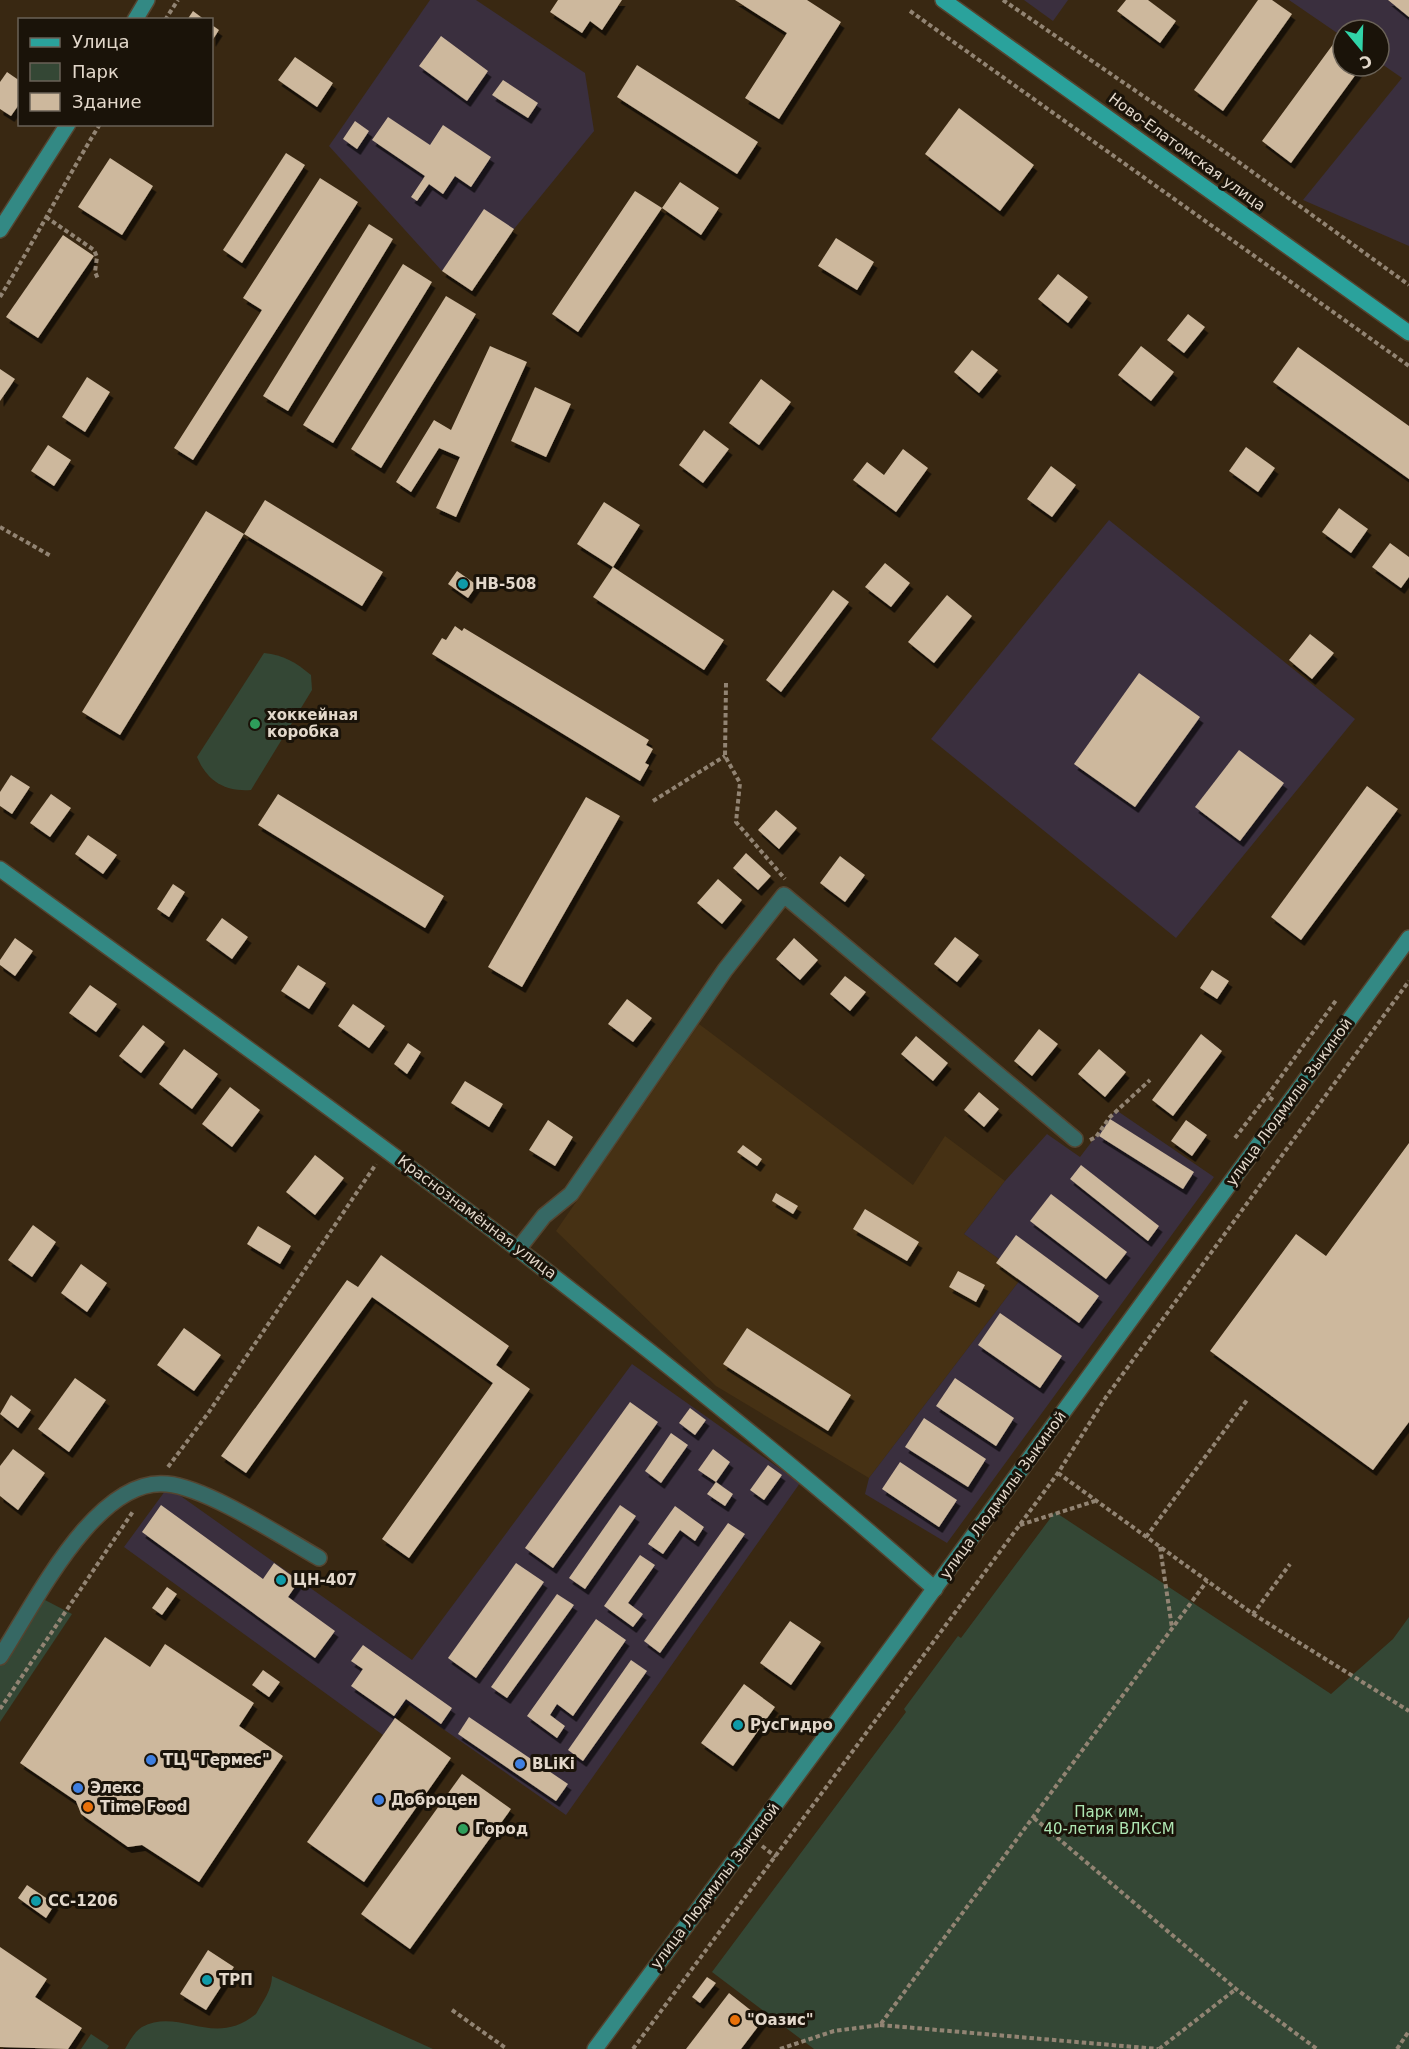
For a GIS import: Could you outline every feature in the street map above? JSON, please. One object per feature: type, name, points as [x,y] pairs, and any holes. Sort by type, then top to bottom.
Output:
[{"type":"main road","name":"Ново-Елатомская улица","points":[[943,0],[1409,333]]},
{"type":"street","points":[[136,18],[147,0]]},
{"type":"street","points":[[0,230],[67,126]]},
{"type":"street","name":"Краснознамённая улица","points":[[2,876],[387,1148],[519,1248],[801,1473],[935,1589]]},
{"type":"street","points":[[519,1248],[544,1216],[571,1194],[714,987],[784,895],[1075,1138]]},
{"type":"street","name":"улица Людмилы Зыкиной","points":[[595,2049],[935,1589],[1409,938]]},
{"type":"street","points":[[0,1657],[66,1554],[89,1525],[123,1494],[141,1485],[154,1483],[185,1488],[201,1494],[319,1558]]},
{"type":"path","points":[[166,18],[178,0]]},
{"type":"path","points":[[1003,0],[1222,150],[1409,285]]},
{"type":"path","points":[[910,11],[1409,366]]},
{"type":"path","points":[[0,297],[58,192],[99,126]]},
{"type":"path","points":[[46,217],[93,250],[97,257],[94,272],[98,279]]},
{"type":"path","points":[[0,527],[51,556]]},
{"type":"path","points":[[726,683],[725,756],[740,783],[736,822],[781,873],[786,886],[784,895]]},
{"type":"path","points":[[653,801],[725,756]]},
{"type":"path","points":[[633,2049],[1058,1473],[1113,1388],[1409,981]]},
{"type":"path","points":[[1075,1138],[1090,1140],[1096,1137],[1110,1117],[1150,1080]]},
{"type":"path","points":[[1235,1138],[1267,1096]]},
{"type":"path","points":[[0,1709],[120,1528],[209,1413],[387,1148]]},
{"type":"path","points":[[1146,1537],[1247,1400]]},
{"type":"path","points":[[1058,1473],[1253,1614],[1409,1711]]},
{"type":"path","points":[[1020,1525],[1096,1501]]},
{"type":"path","points":[[1160,1547],[1172,1629]]},
{"type":"path","points":[[1253,1614],[1290,1564]]},
{"type":"path","points":[[880,2025],[1207,1581]]},
{"type":"path","points":[[1034,1818],[1236,1989],[1317,2049]]},
{"type":"path","points":[[780,2049],[834,2031],[880,2025],[1158,2049],[1236,1989]]},
{"type":"path","points":[[452,2010],[507,2049]]},
{"type":"path","points":[[1397,2049],[1409,2031]]},
{"type":"shaded area","points":[[430,0],[476,0],[585,73],[594,131],[514,229],[442,271],[329,146]]},
{"type":"shaded area","points":[[1024,0],[1068,0],[1053,21]]},
{"type":"shaded area","points":[[1289,0],[1409,0],[1409,246],[1303,200],[1402,78],[1391,70],[1391,18],[1331,18],[1331,29]]},
{"type":"shaded area","points":[[1109,520],[1355,719],[1176,938],[931,739]]},
{"type":"shaded area","points":[[699,1024],[913,1185],[945,1136],[1005,1181],[964,1234],[1023,1276],[869,1478],[716,1386],[556,1231]]},
{"type":"shaded area","points":[[1116,1110],[1214,1177],[947,1543],[865,1494],[869,1478],[1023,1276],[964,1234],[1005,1181],[1047,1134],[1080,1157]]},
{"type":"shaded area","points":[[632,1364],[800,1483],[566,1815],[406,1703],[383,1735],[124,1547],[168,1487],[412,1660]]},
{"type":"green space","name":"хоккейная коробка","points":[[264,653],[283,657],[305,670],[311,675],[312,690],[251,790],[225,787],[206,773],[197,757]]},
{"type":"green space","name":"Парк им. 40-летия ВЛКСМ","points":[[1055,1512],[1331,1694],[1393,1639],[1409,1617],[1409,2049],[814,2049],[712,1972],[906,1712],[904,1709],[958,1636],[961,1638]]},
{"type":"green space","points":[[45,1600],[72,1614],[0,1722],[0,1663],[42,1601]]},
{"type":"green space","points":[[272,1976],[433,2049],[125,2049],[139,2029],[156,2022],[170,2021],[211,2028],[225,2028],[240,2024],[256,2014],[269,1991]]},
{"type":"green space","points":[[91,2034],[109,2046],[107,2049],[81,2049]]},
{"type":"building","points":[[558,0],[622,0],[602,30],[590,21],[582,33],[550,12]]},
{"type":"building","points":[[735,0],[807,0],[841,22],[779,119],[745,98],[787,33]]},
{"type":"building","points":[[1126,0],[1148,0],[1176,21],[1160,43],[1117,11]]},
{"type":"building","points":[[1258,0],[1272,0],[1292,14],[1223,111],[1194,90]]},
{"type":"building","points":[[1388,0],[1409,0],[1409,17]]},
{"type":"building","points":[[193,11],[202,18],[188,18]]},
{"type":"building","points":[[213,26],[219,30],[213,39]]},
{"type":"building","points":[[441,36],[488,71],[467,101],[419,66]]},
{"type":"building","points":[[1331,47],[1331,78],[1353,78],[1291,163],[1262,141]]},
{"type":"building","points":[[295,57],[333,83],[317,107],[278,80]]},
{"type":"building","points":[[637,65],[758,142],[737,174],[617,97]]},
{"type":"building","points":[[7,72],[18,80],[18,106],[11,116],[0,109],[0,82]]},
{"type":"building","points":[[503,80],[538,103],[528,118],[492,95]]},
{"type":"building","points":[[959,108],[1034,165],[1000,211],[925,154]]},
{"type":"building","points":[[388,117],[430,145],[443,125],[491,157],[471,187],[455,176],[443,194],[429,184],[417,201],[411,197],[425,176],[372,140]]},
{"type":"building","points":[[355,121],[369,131],[357,149],[343,139]]},
{"type":"building","points":[[286,153],[305,165],[242,263],[223,250]]},
{"type":"building","points":[[110,158],[153,186],[122,235],[78,207]]},
{"type":"building","points":[[320,178],[358,202],[193,460],[174,448],[262,310],[243,298]]},
{"type":"building","points":[[680,182],[719,208],[701,235],[662,208]]},
{"type":"building","points":[[635,191],[662,208],[578,332],[552,314]]},
{"type":"building","points":[[484,209],[514,229],[472,291],[442,271]]},
{"type":"building","points":[[369,224],[393,239],[288,411],[263,396]]},
{"type":"building","points":[[63,235],[94,256],[38,338],[6,317]]},
{"type":"building","points":[[836,238],[874,262],[857,290],[818,266]]},
{"type":"building","points":[[403,264],[432,282],[333,443],[303,425]]},
{"type":"building","points":[[1058,274],[1088,297],[1068,323],[1038,299]]},
{"type":"building","points":[[446,296],[476,314],[381,468],[351,449]]},
{"type":"building","points":[[1188,314],[1205,327],[1184,353],[1167,340]]},
{"type":"building","points":[[490,346],[527,362],[456,517],[436,508],[460,457],[439,448],[411,492],[396,482],[434,420],[451,430]]},
{"type":"building","points":[[1141,346],[1174,372],[1151,401],[1118,375]]},
{"type":"building","points":[[1298,347],[1409,426],[1409,479],[1273,382]]},
{"type":"building","points":[[972,350],[998,370],[979,393],[954,372]]},
{"type":"building","points":[[0,369],[15,379],[0,401]]},
{"type":"building","points":[[87,377],[110,392],[85,432],[62,417]]},
{"type":"building","points":[[761,379],[791,402],[759,445],[729,423]]},
{"type":"building","points":[[535,387],[571,404],[546,457],[511,441]]},
{"type":"building","points":[[704,430],[729,449],[703,483],[679,465]]},
{"type":"building","points":[[48,445],[71,460],[54,486],[31,471]]},
{"type":"building","points":[[1246,447],[1275,468],[1258,492],[1229,471]]},
{"type":"building","points":[[903,449],[928,468],[896,512],[853,480],[867,462],[884,475]]},
{"type":"building","points":[[1051,466],[1076,485],[1052,517],[1027,499]]},
{"type":"building","points":[[265,500],[383,572],[362,606],[244,534]]},
{"type":"building","points":[[604,502],[640,525],[613,567],[577,544]]},
{"type":"building","points":[[1339,508],[1368,529],[1351,553],[1322,532]]},
{"type":"building","points":[[206,511],[244,534],[120,735],[82,712]]},
{"type":"building","points":[[1390,543],[1409,557],[1409,577],[1401,588],[1372,567]]},
{"type":"building","points":[[885,563],[910,583],[891,607],[865,587]]},
{"type":"building","points":[[613,567],[724,640],[704,670],[593,597]]},
{"type":"building","name":"НВ-508","points":[[457,571],[477,585],[468,598],[448,584]]},
{"type":"building","points":[[833,590],[849,602],[781,692],[766,680]]},
{"type":"building","points":[[947,595],[972,616],[934,663],[908,642]]},
{"type":"building","points":[[455,626],[462,631],[464,628],[649,740],[646,745],[653,749],[645,763],[649,765],[640,781],[432,654],[442,638],[446,640]]},
{"type":"building","points":[[1310,634],[1334,653],[1312,679],[1289,660]]},
{"type":"building","points":[[1139,673],[1200,717],[1135,807],[1074,764]]},
{"type":"building","points":[[1239,750],[1284,783],[1240,841],[1195,807]]},
{"type":"building","points":[[11,775],[30,787],[12,814],[0,806],[0,792]]},
{"type":"building","points":[[1367,786],[1398,809],[1301,940],[1271,917]]},
{"type":"building","points":[[51,794],[71,808],[50,837],[30,823]]},
{"type":"building","points":[[278,794],[444,896],[425,928],[258,825]]},
{"type":"building","points":[[586,797],[620,816],[522,987],[488,967]]},
{"type":"building","points":[[776,810],[797,828],[779,849],[758,830]]},
{"type":"building","points":[[88,835],[117,855],[103,874],[75,854]]},
{"type":"building","points":[[746,853],[771,876],[758,890],[733,868]]},
{"type":"building","points":[[840,856],[865,875],[845,902],[820,883]]},
{"type":"building","points":[[718,879],[742,900],[722,924],[697,903]]},
{"type":"building","points":[[173,884],[185,892],[169,917],[157,909]]},
{"type":"building","points":[[222,918],[248,937],[232,959],[206,940]]},
{"type":"building","points":[[955,937],[979,955],[957,982],[934,964]]},
{"type":"building","points":[[15,938],[33,951],[15,976],[0,965],[0,960]]},
{"type":"building","points":[[794,938],[818,960],[800,980],[776,959]]},
{"type":"building","points":[[298,965],[326,983],[309,1009],[281,991]]},
{"type":"building","points":[[1212,970],[1229,981],[1217,999],[1200,988]]},
{"type":"building","points":[[845,976],[866,992],[850,1011],[830,994]]},
{"type":"building","points":[[90,985],[117,1004],[96,1032],[69,1013]]},
{"type":"building","points":[[627,999],[652,1018],[633,1042],[608,1024]]},
{"type":"building","points":[[353,1004],[385,1026],[369,1048],[338,1026]]},
{"type":"building","points":[[143,1025],[165,1042],[141,1073],[119,1056]]},
{"type":"building","points":[[1039,1029],[1058,1044],[1032,1076],[1014,1061]]},
{"type":"building","points":[[1201,1034],[1222,1051],[1173,1116],[1152,1100]]},
{"type":"building","points":[[916,1036],[948,1063],[933,1081],[901,1054]]},
{"type":"building","points":[[408,1043],[421,1052],[407,1074],[394,1064]]},
{"type":"building","points":[[184,1049],[218,1074],[192,1109],[159,1084]]},
{"type":"building","points":[[1099,1049],[1126,1072],[1105,1097],[1078,1074]]},
{"type":"building","points":[[465,1081],[503,1104],[489,1127],[451,1103]]},
{"type":"building","points":[[230,1087],[260,1110],[232,1147],[202,1124]]},
{"type":"building","points":[[979,1092],[999,1109],[984,1127],[964,1110]]},
{"type":"building","points":[[1110,1119],[1194,1172],[1183,1189],[1099,1136]]},
{"type":"building","points":[[548,1120],[573,1137],[555,1166],[529,1150]]},
{"type":"building","points":[[1186,1120],[1207,1135],[1192,1156],[1171,1141]]},
{"type":"building","points":[[1409,1143],[1409,1422],[1373,1470],[1210,1351],[1296,1234],[1326,1256]]},
{"type":"building","points":[[743,1145],[762,1159],[757,1166],[737,1152]]},
{"type":"building","points":[[315,1155],[344,1178],[315,1215],[286,1192]]},
{"type":"building","points":[[1081,1165],[1159,1226],[1148,1241],[1070,1179]]},
{"type":"building","points":[[776,1193],[798,1206],[793,1214],[772,1201]]},
{"type":"building","points":[[1051,1194],[1127,1252],[1106,1279],[1030,1221]]},
{"type":"building","points":[[865,1209],[919,1242],[907,1261],[853,1229]]},
{"type":"building","points":[[33,1225],[56,1242],[32,1277],[8,1260]]},
{"type":"building","points":[[258,1226],[291,1246],[280,1264],[247,1244]]},
{"type":"building","points":[[1016,1235],[1099,1296],[1079,1323],[996,1263]]},
{"type":"building","points":[[381,1255],[509,1346],[496,1365],[530,1389],[409,1558],[382,1539],[493,1383],[372,1297],[246,1473],[221,1456],[347,1280],[358,1287]]},
{"type":"building","points":[[81,1264],[107,1283],[87,1312],[61,1293]]},
{"type":"building","points":[[958,1271],[985,1285],[976,1302],[949,1287]]},
{"type":"building","points":[[1000,1313],[1062,1356],[1040,1388],[978,1345]]},
{"type":"building","points":[[184,1328],[221,1355],[194,1391],[157,1365]]},
{"type":"building","points":[[747,1328],[851,1395],[828,1431],[723,1364]]},
{"type":"building","points":[[75,1378],[106,1400],[69,1452],[38,1429]]},
{"type":"building","points":[[955,1378],[1014,1418],[996,1446],[936,1406]]},
{"type":"building","points":[[11,1395],[31,1410],[18,1428],[0,1414]]},
{"type":"building","points":[[630,1402],[658,1422],[553,1568],[525,1548]]},
{"type":"building","points":[[690,1408],[706,1420],[695,1435],[679,1423]]},
{"type":"building","points":[[924,1418],[986,1459],[968,1487],[905,1447]]},
{"type":"building","points":[[671,1433],[688,1445],[661,1483],[645,1471]]},
{"type":"building","points":[[13,1449],[45,1473],[18,1510],[0,1496],[0,1466]]},
{"type":"building","points":[[713,1449],[730,1462],[716,1482],[698,1470]]},
{"type":"building","points":[[900,1462],[957,1500],[939,1527],[882,1489]]},
{"type":"building","points":[[768,1465],[782,1475],[764,1500],[750,1490]]},
{"type":"building","points":[[716,1482],[733,1494],[725,1506],[707,1494]]},
{"type":"building","points":[[161,1505],[263,1579],[274,1563],[299,1581],[288,1597],[335,1631],[315,1658],[142,1532]]},
{"type":"building","points":[[620,1505],[636,1516],[585,1589],[569,1578]]},
{"type":"building","points":[[675,1506],[704,1527],[695,1541],[680,1530],[663,1554],[648,1544]]},
{"type":"building","points":[[728,1523],[745,1534],[660,1653],[644,1641]]},
{"type":"building","points":[[640,1555],[655,1565],[628,1603],[643,1614],[633,1627],[604,1606]]},
{"type":"building","points":[[516,1563],[544,1582],[476,1678],[448,1658]]},
{"type":"building","points":[[167,1587],[177,1594],[162,1615],[152,1608]]},
{"type":"building","points":[[557,1594],[574,1605],[507,1698],[491,1687]]},
{"type":"building","points":[[596,1619],[626,1640],[573,1716],[557,1704],[550,1715],[565,1726],[557,1738],[527,1716]]},
{"type":"building","points":[[790,1621],[821,1642],[791,1685],[760,1663]]},
{"type":"building","name":"ТЦ \"Гермес\"","points":[[105,1637],[150,1667],[165,1644],[254,1703],[239,1726],[283,1756],[199,1882],[142,1845],[128,1847],[81,1814],[76,1801],[20,1763]]},
{"type":"building","points":[[363,1645],[452,1708],[441,1724],[406,1699],[394,1716],[351,1686],[363,1669],[351,1661]]},
{"type":"building","points":[[631,1660],[647,1671],[583,1761],[568,1750]]},
{"type":"building","points":[[263,1670],[280,1682],[269,1697],[252,1685]]},
{"type":"building","name":"РусГидро","points":[[744,1684],[775,1707],[733,1766],[701,1743]]},
{"type":"building","points":[[469,1717],[568,1784],[556,1801],[458,1734]]},
{"type":"building","name":"Доброцен","points":[[395,1718],[451,1758],[364,1882],[307,1842]]},
{"type":"building","name":"Город","points":[[462,1774],[511,1809],[410,1949],[361,1914]]},
{"type":"building","name":"СС-1206","points":[[27,1885],[55,1904],[46,1918],[18,1898]]},
{"type":"building","points":[[0,1947],[47,1979],[35,1997],[82,2028],[68,2049],[0,2047]]},
{"type":"building","name":"ТРП","points":[[208,1950],[234,1967],[206,2010],[180,1994]]},
{"type":"building","points":[[707,1977],[716,1983],[700,2003],[692,1997]]},
{"type":"building","name":"\"Оазис\"","points":[[729,1993],[763,2020],[741,2049],[686,2049]]},
{"type":"place","name":"НВ-508","points":[[463,584]]},
{"type":"place","name":"хоккейная коробка","points":[[255,724]]},
{"type":"place","name":"ЦН-407","points":[[281,1580]]},
{"type":"place","name":"РусГидро","points":[[738,1725]]},
{"type":"place","name":"ТЦ \"Гермес\"","points":[[151,1760]]},
{"type":"place","name":"BLiKi","points":[[520,1764]]},
{"type":"place","name":"Элекс","points":[[78,1788]]},
{"type":"place","name":"Доброцен","points":[[379,1800]]},
{"type":"place","name":"Time Food","points":[[88,1807]]},
{"type":"place","name":"Город","points":[[463,1829]]},
{"type":"place","name":"СС-1206","points":[[36,1901]]},
{"type":"place","name":"ТРП","points":[[207,1980]]},
{"type":"place","name":"\"Оазис\"","points":[[735,2020]]}]
